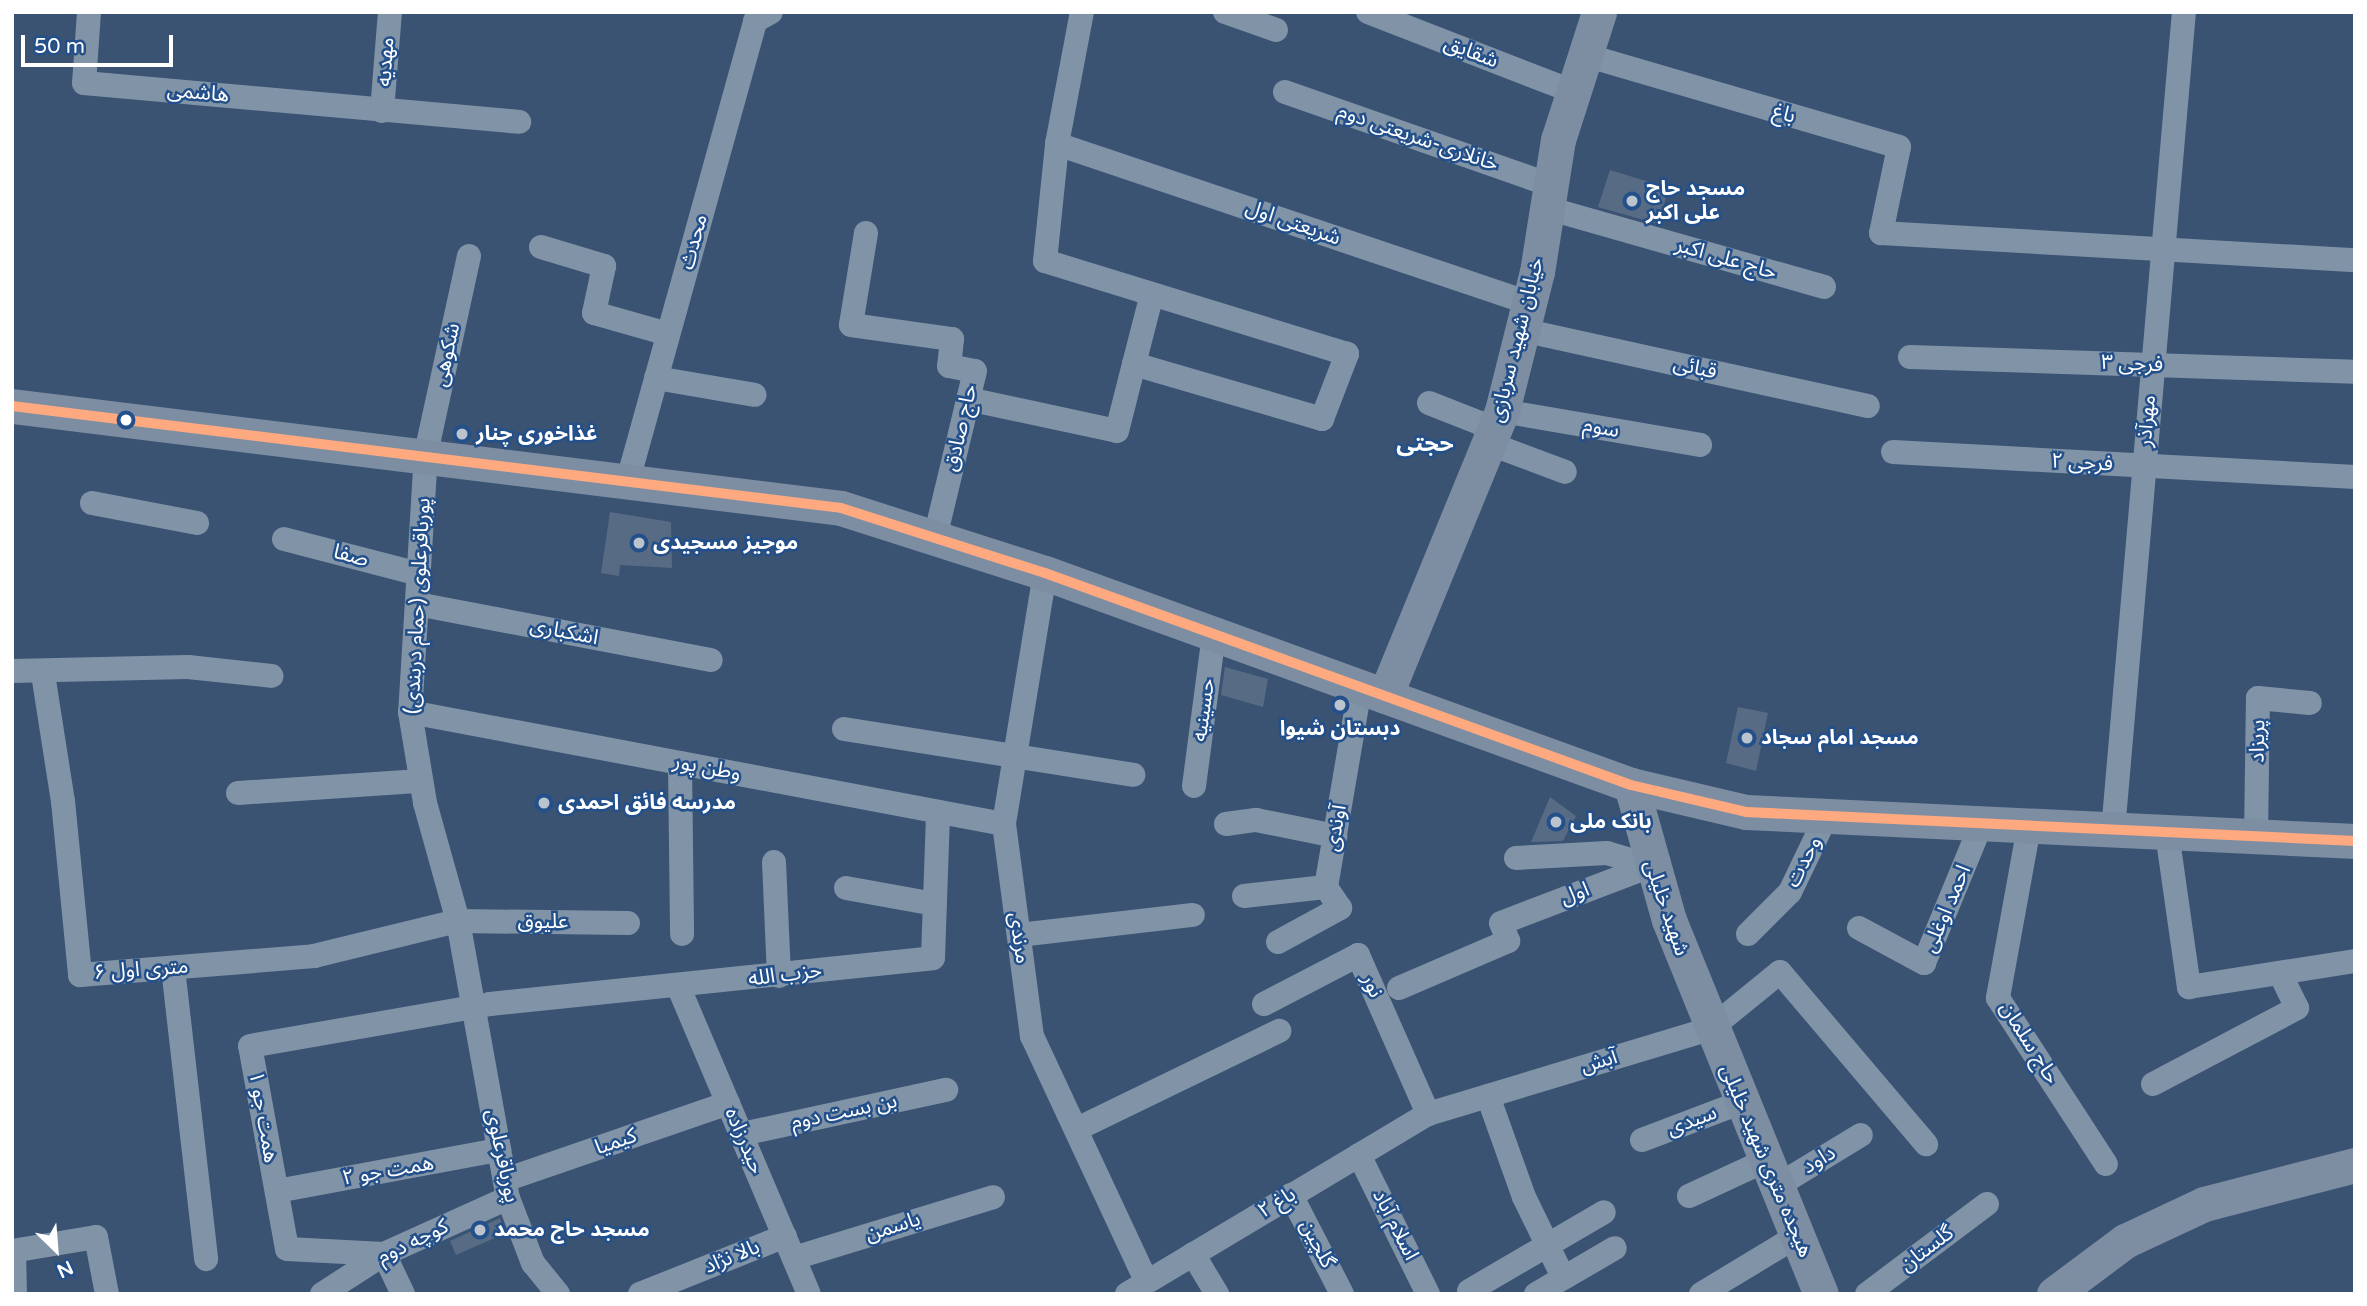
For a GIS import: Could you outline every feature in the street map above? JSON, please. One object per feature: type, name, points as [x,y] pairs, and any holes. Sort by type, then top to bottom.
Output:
[{"type":"main road","name":"خیابان شهید سربازی","points":[[1372,692],[1495,428],[1525,316],[1549,196],[1574,92],[1599,12]]},
{"type":"main road","points":[[12,406],[426,453],[841,508],[1045,573],[1631,785],[1746,812],[2355,841]]},
{"type":"main road","name":"شهید خلیلی","points":[[1631,785],[1650,866],[1710,1029]]},
{"type":"main road","name":"هیجده متری شهید خلیلی","points":[[1710,1029],[1821,1294]]},
{"type":"main road","points":[[2054,1294],[2125,1241],[2204,1204],[2355,1165]]},
{"type":"street","name":"هاشمی","points":[[89,12],[84,83],[382,111]]},
{"type":"street","name":"مهدیه","points":[[382,111],[390,12]]},
{"type":"street","name":"محدث","points":[[628,480],[755,21],[771,12]]},
{"type":"street","points":[[1082,12],[1057,144],[1045,261],[1347,354],[1322,419],[1134,363]]},
{"type":"street","points":[[1225,12],[1276,30]]},
{"type":"street","name":"شقایق","points":[[1368,12],[1574,92]]},
{"type":"street","name":"مهرآذر","points":[[2113,831],[2184,12]]},
{"type":"street","name":"باغ","points":[[1585,55],[1899,148],[1881,233],[2162,249]]},
{"type":"street","name":"خانلاری-شریعتی دوم","points":[[1285,92],[1549,196]]},
{"type":"street","points":[[382,111],[519,122]]},
{"type":"street","name":"شریعتی اول","points":[[1057,144],[1525,316]]},
{"type":"street","name":"حاج علی اکبر","points":[[1549,196],[1824,287]]},
{"type":"street","name":"حاج صادق","points":[[866,233],[851,325],[952,339],[949,366],[975,371],[935,538]]},
{"type":"street","points":[[541,247],[604,266],[594,313],[668,334]]},
{"type":"street","points":[[2162,249],[2355,260]]},
{"type":"street","name":"شکوهی","points":[[426,453],[469,256]]},
{"type":"street","points":[[968,399],[1117,431],[1152,294]]},
{"type":"street","name":"قبائی","points":[[1525,316],[1868,406]]},
{"type":"street","name":"فرجی ۳","points":[[1910,357],[2355,372]]},
{"type":"street","points":[[656,378],[755,395]]},
{"type":"street","points":[[1429,403],[1495,428],[1565,472]]},
{"type":"street","name":"سوم","points":[[1495,428],[1700,445]]},
{"type":"street","name":"پورباقرعلوی (حمام دربندی)","points":[[426,453],[410,712],[421,780],[457,921]]},
{"type":"street","name":"فرجی ۲","points":[[1893,453],[2355,477]]},
{"type":"street","points":[[92,503],[197,523]]},
{"type":"street","name":"صفا","points":[[284,539],[419,574]]},
{"type":"street","name":"مرندی","points":[[1045,573],[1011,758],[1004,824],[1032,1036],[1077,1129],[1137,1287]]},
{"type":"street","name":"اشکباری","points":[[417,604],[710,660]]},
{"type":"street","name":"حسینیه","points":[[1194,786],[1214,635]]},
{"type":"street","points":[[12,671],[43,674],[188,667],[272,676]]},
{"type":"street","name":"۶ متری اول","points":[[43,674],[63,801],[80,975],[314,957],[457,921]]},
{"type":"street","name":"آوندی","points":[[1326,887],[1335,836],[1372,692]]},
{"type":"street","name":"پریزاد","points":[[2256,837],[2258,698],[2311,703]]},
{"type":"street","name":"وطن پور","points":[[410,712],[1004,824]]},
{"type":"street","points":[[844,729],[1011,758],[1133,775]]},
{"type":"street","points":[[680,763],[682,934]]},
{"type":"street","points":[[238,793],[421,780]]},
{"type":"street","name":"حزب الله","points":[[481,1006],[679,988],[933,958],[938,811]]},
{"type":"street","name":"وحدت","points":[[1748,934],[1790,892],[1826,817]]},
{"type":"street","points":[[1226,824],[1256,820],[1335,836]]},
{"type":"street","name":"احمد اوغلی","points":[[1858,928],[1924,963],[1981,825]]},
{"type":"street","name":"حاج سلمان","points":[[2029,827],[1998,998],[2106,1164]]},
{"type":"street","points":[[2167,833],[2189,987],[2355,961]]},
{"type":"street","points":[[1516,858],[1607,853],[1650,866]]},
{"type":"street","points":[[774,862],[779,976]]},
{"type":"street","name":"اول","points":[[1399,988],[1508,941],[1501,923],[1650,866]]},
{"type":"street","points":[[1244,896],[1326,887],[1340,908],[1278,942]]},
{"type":"street","points":[[846,888],[935,904]]},
{"type":"street","points":[[1019,935],[1193,915]]},
{"type":"street","name":"علیوق","points":[[457,921],[628,923]]},
{"type":"street","name":"پورباقرعلوی","points":[[457,921],[481,1006],[506,1189],[533,1263],[558,1294]]},
{"type":"street","name":"نور","points":[[1264,1004],[1358,955],[1428,1114]]},
{"type":"street","points":[[173,968],[206,1259]]},
{"type":"street","points":[[1710,1029],[1780,972],[1926,1144]]},
{"type":"street","points":[[2153,1084],[2297,1008],[2280,973]]},
{"type":"street","name":"حیدرزاده","points":[[679,988],[809,1294]]},
{"type":"street","name":"همت جو ۱","points":[[384,1254],[287,1249],[250,1046],[481,1006]]},
{"type":"street","name":"آبش","points":[[1428,1114],[1710,1029]]},
{"type":"street","points":[[1077,1129],[1279,1031]]},
{"type":"street","name":"بن بست دوم","points":[[741,1134],[946,1090]]},
{"type":"street","points":[[1488,1096],[1563,1277]]},
{"type":"street","name":"سیدی","points":[[1642,1140],[1742,1102]]},
{"type":"street","name":"کیمیا","points":[[506,1189],[728,1103]]},
{"type":"street","name":"باغ ۲","points":[[1137,1287],[1428,1114]]},
{"type":"street","name":"داود","points":[[1772,1173],[1861,1135]]},
{"type":"street","name":"همت جو ۲","points":[[276,1191],[499,1150]]},
{"type":"street","name":"اسلام آباد","points":[[1359,1155],[1428,1294]]},
{"type":"street","points":[[1689,1196],[1772,1173]]},
{"type":"street","name":"کوچه دوم","points":[[322,1294],[384,1254],[506,1189]]},
{"type":"street","name":"گلچین","points":[[1291,1195],[1342,1294]]},
{"type":"street","name":"یاسمن","points":[[789,1247],[993,1197]]},
{"type":"street","name":"گلستان","points":[[1867,1294],[1987,1204]]},
{"type":"street","points":[[1469,1291],[1604,1212]]},
{"type":"street","points":[[1700,1294],[1797,1236]]},
{"type":"street","points":[[15,1294],[13,1251],[96,1237],[107,1294]]},
{"type":"street","name":"بالا نژاد","points":[[640,1294],[789,1247]]},
{"type":"street","points":[[1536,1294],[1615,1248]]},
{"type":"street","points":[[384,1254],[403,1294]]},
{"type":"street","points":[[1193,1254],[1217,1294]]},
{"type":"building","name":"مسجد حاج علی اکبر","points":[[1610,170],[1669,188],[1658,224],[1598,207]]},
{"type":"building","name":"موجیز مسجیدی","points":[[610,512],[671,522],[672,568],[620,565],[619,576],[601,573]]},
{"type":"building","points":[[1225,667],[1268,679],[1263,707],[1221,695]]},
{"type":"building","name":"مسجد امام سجاد","points":[[1738,707],[1768,713],[1756,771],[1726,763]]},
{"type":"building","name":"بانک ملی","points":[[1550,797],[1576,816],[1563,841],[1531,842]]},
{"type":"building","points":[[500,1218],[506,1233],[456,1255],[450,1241]]},
{"type":"transit line","points":[[12,406],[841,508],[1045,573],[1631,785],[1746,812],[2355,841]]},
{"type":"place","name":"مسجد حاج علی اکبر","points":[[1632,201]]},
{"type":"place","name":"غذاخوری چنار","points":[[462,434]]},
{"type":"place","name":"موجیز مسجیدی","points":[[639,543]]},
{"type":"place","name":"دبستان شیوا","points":[[1340,705]]},
{"type":"place","name":"مسجد امام سجاد","points":[[1747,738]]},
{"type":"place","name":"مدرسه فائق احمدی","points":[[544,803]]},
{"type":"place","name":"بانک ملی","points":[[1556,822]]},
{"type":"place","name":"مسجد حاج محمد","points":[[480,1230]]},
{"type":"district","name":"حجتی","points":[[1425,444]]}]
